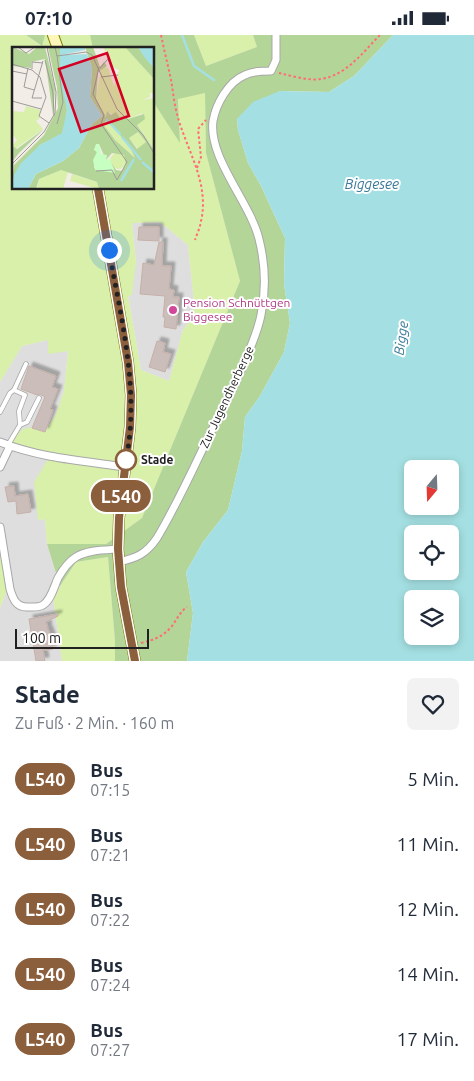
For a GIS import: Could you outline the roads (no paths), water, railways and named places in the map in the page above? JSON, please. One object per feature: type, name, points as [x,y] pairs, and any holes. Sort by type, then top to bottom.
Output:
[{"type":"street","points":[[53,35],[57,47]]},
{"type":"street","name":"Zur Jugendherberge","points":[[118,562],[132,559],[145,553],[157,539],[231,393],[254,340],[264,295],[259,239],[251,216],[218,154],[213,137],[214,121],[224,94],[232,84],[243,75],[256,71],[270,71],[276,60],[276,35]]},
{"type":"street","points":[[98,190],[128,362],[131,395],[130,427],[119,518],[118,562],[135,661]]},
{"type":"street","points":[[0,442],[50,456],[126,467]]},
{"type":"street","points":[[0,467],[9,446]]},
{"type":"street","points":[[0,527],[10,589],[13,598],[22,607],[37,607],[45,604],[63,571],[75,558],[83,553],[118,549]]},
{"type":"lane","points":[[0,411],[10,393],[14,390],[26,364]]},
{"type":"lane","points":[[9,446],[20,425],[19,411],[25,395],[14,390]]},
{"type":"lane","points":[[20,425],[27,422],[39,398]]},
{"type":"water","name":"Biggesee","points":[[393,35],[474,35],[474,661],[187,661],[193,613],[186,572],[203,542],[228,510],[242,451],[245,417],[260,396],[284,352],[290,323],[284,284],[285,238],[248,163],[238,130],[237,119],[253,102],[280,91],[329,92],[354,76]]},
{"type":"waterway","points":[[182,35],[194,66],[214,80]]},
{"type":"place","name":"Pension Schnüttgen Biggesee","points":[[173,310]]},
{"type":"place","name":"Stade","points":[[126,460]]},
{"type":"water label","name":"Bigge","points":[[401,338]]}]
